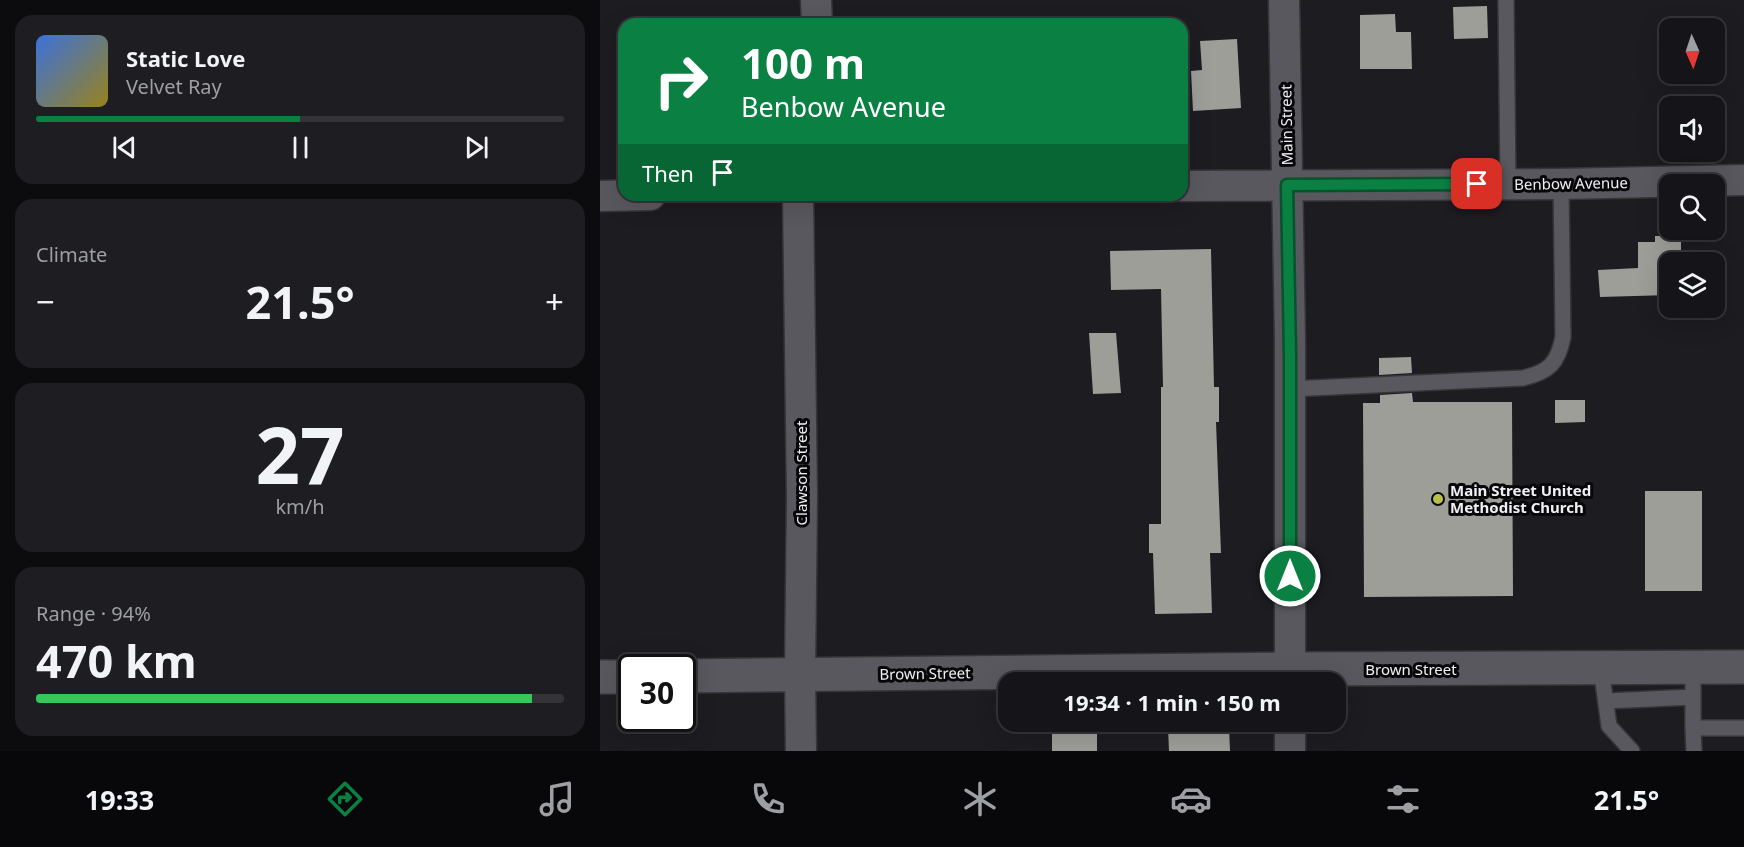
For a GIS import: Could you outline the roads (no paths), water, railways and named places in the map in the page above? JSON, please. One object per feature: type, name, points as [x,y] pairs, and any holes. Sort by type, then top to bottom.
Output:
[{"type":"street","points":[[816,0],[817,18]]},
{"type":"street","name":"Main Street","points":[[1284,0],[1290,389],[1290,672]]},
{"type":"street","name":"Benbow Avenue","points":[[1188,186],[1561,184],[1744,180]]},
{"type":"street","points":[[600,196],[618,196]]},
{"type":"street","name":"Clawson Street","points":[[798,201],[802,497],[801,751]]},
{"type":"street","name":"Brown Street","points":[[1346,675],[1601,668],[1693,682],[1744,667]]},
{"type":"street","name":"Brown Street","points":[[696,676],[998,675]]},
{"type":"street","points":[[600,677],[618,677]]},
{"type":"street","points":[[1290,732],[1290,751]]},
{"type":"lane","points":[[1506,0],[1508,184]]},
{"type":"lane","points":[[1290,389],[1523,378],[1533,376],[1554,364],[1559,355],[1563,336],[1561,184]]},
{"type":"lane","points":[[1601,668],[1610,726],[1632,751]]},
{"type":"lane","points":[[1606,700],[1693,682],[1694,751],[1688,751]]},
{"type":"lane","points":[[1693,728],[1744,728]]},
{"type":"place","name":"Main Street United Methodist Church","points":[[1438,499]]}]
